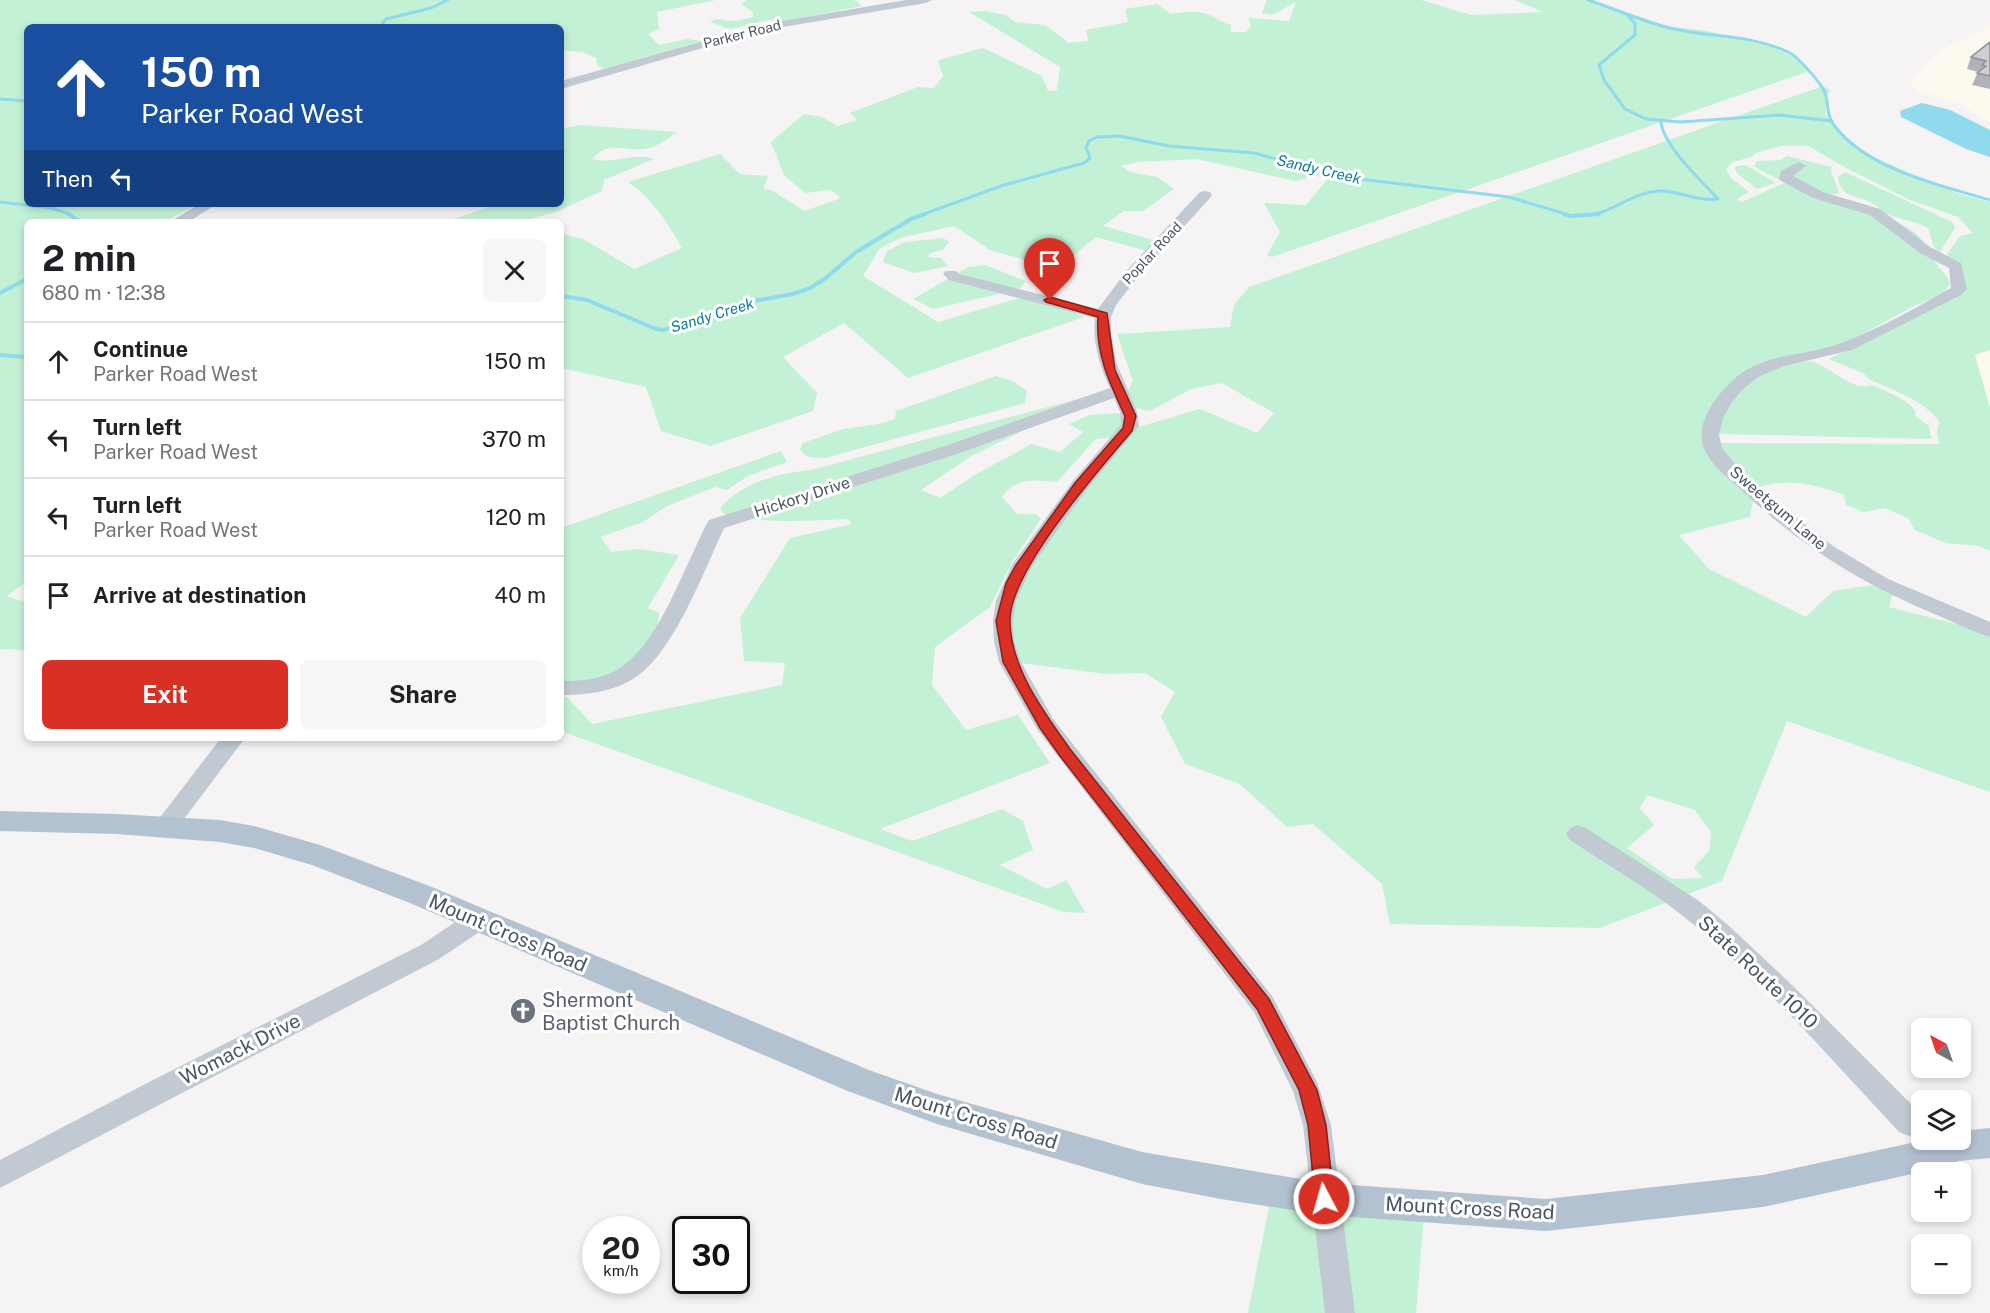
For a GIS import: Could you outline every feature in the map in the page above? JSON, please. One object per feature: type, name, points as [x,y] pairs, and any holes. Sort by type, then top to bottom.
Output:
[{"type":"main road","name":"Mount Cross Road","points":[[0,821],[166,826],[220,831],[254,837],[320,856],[857,1080],[937,1109],[1142,1168],[1221,1183],[1324,1199],[1546,1215],[1763,1191],[1912,1160],[1943,1150]]},
{"type":"street","name":"Parker Road","points":[[564,84],[756,29],[907,1],[926,0]]},
{"type":"street","name":"Sweetgum Lane","points":[[1799,166],[1786,174],[1786,178],[1818,195],[1863,207],[1885,218],[1925,250],[1956,266],[1959,289],[1847,346],[1774,364],[1753,373],[1734,388],[1721,406],[1711,428],[1710,442],[1729,468],[1750,488],[1782,516],[1838,558],[1884,584],[1990,630]]},
{"type":"street","name":"Poplar Road","points":[[1103,315],[1120,288],[1205,195]]},
{"type":"street","points":[[182,219],[204,207]]},
{"type":"street","points":[[951,274],[954,277],[1103,315],[1102,330],[1109,370],[1130,416],[1128,428],[1080,485],[1022,565],[1006,601],[1003,621],[1004,641],[1010,662],[1045,724],[1263,1004],[1308,1090],[1317,1125],[1324,1199],[1340,1313]]},
{"type":"street","name":"Hickory Drive","points":[[564,688],[598,686],[613,680],[638,664],[663,629],[716,524],[951,450],[1118,391]]},
{"type":"street","points":[[166,826],[231,741]]},
{"type":"street","name":"State Route 1010","points":[[1578,834],[1659,886],[1719,932],[1782,991],[1911,1124]]},
{"type":"street","name":"Womack Drive","points":[[0,1175],[163,1088],[430,952],[478,920]]},
{"type":"shaded area","points":[[1990,27],[1990,122],[1960,104],[1916,90],[1910,82],[1937,52]]},
{"type":"shaded area","points":[[1990,340],[1990,447],[1962,348]]},
{"type":"green space","points":[[0,0],[716,0],[657,12],[659,29],[648,34],[659,45],[687,39],[702,41],[604,69],[598,66],[596,58],[583,52],[564,50],[564,24],[24,24],[24,207],[192,207],[170,219],[24,219],[24,583],[7,596],[24,602],[24,650],[0,649]]},
{"type":"green space","points":[[748,0],[855,0],[862,6],[778,22],[770,20],[730,29],[710,22],[720,19],[736,21],[753,17],[753,12],[741,4]]},
{"type":"green space","points":[[1267,0],[1421,0],[1471,15],[1543,12],[1515,0],[1592,0],[1667,26],[1707,31],[1772,47],[1796,58],[1807,66],[1809,71],[1272,257],[1267,255],[1280,232],[1264,203],[1306,205],[1329,177],[1319,175],[1295,181],[1197,159],[1138,162],[1121,166],[1130,172],[1157,177],[1174,189],[1143,211],[1124,211],[1103,226],[1156,241],[1147,251],[1096,237],[1057,269],[990,250],[954,226],[900,238],[879,249],[863,276],[938,322],[1019,298],[1068,309],[1084,317],[908,378],[844,323],[783,357],[817,393],[813,411],[711,446],[661,431],[646,387],[564,370],[564,235],[583,239],[634,269],[682,248],[658,211],[628,182],[720,154],[740,174],[768,176],[763,189],[771,190],[805,211],[841,198],[831,190],[805,193],[784,175],[771,142],[804,114],[822,117],[838,126],[857,120],[850,113],[918,87],[934,88],[943,76],[938,60],[983,48],[1042,76],[1048,91],[1057,90],[1060,67],[969,12],[985,11],[1006,15],[1015,22],[1045,25],[1069,43],[1088,41],[1086,30],[1128,22],[1125,9],[1157,4],[1171,14],[1198,12],[1207,14],[1231,25],[1231,32],[1246,32],[1251,26],[1248,18],[1289,21],[1296,2],[1272,15],[1262,13]]},
{"type":"green space","points":[[1823,86],[1830,90],[1826,98],[1826,115],[1857,150],[1959,194],[1990,202],[1990,350],[1975,355],[1990,408],[1990,551],[1979,546],[1946,543],[1915,530],[1908,518],[1885,508],[1863,512],[1846,505],[1844,495],[1821,488],[1791,483],[1757,487],[1729,463],[1716,443],[1939,444],[1937,429],[1940,423],[1926,408],[1869,379],[1863,373],[1829,359],[1965,289],[1948,266],[1947,254],[1960,236],[1973,233],[1958,217],[1910,200],[1808,146],[1780,146],[1733,162],[1726,169],[1731,178],[1749,192],[1737,199],[1742,202],[1784,183],[1887,217],[1917,235],[1950,284],[1943,294],[1914,306],[1838,347],[1767,364],[1718,397],[1701,436],[1716,465],[1753,499],[1750,517],[1679,535],[1709,569],[1806,617],[1833,591],[1873,585],[1893,594],[1889,607],[1972,628],[1990,636],[1990,792],[1787,721],[1722,881],[1600,928],[1390,924],[1382,884],[1313,824],[1287,827],[1240,784],[1185,764],[1161,717],[1175,692],[1145,673],[1106,674],[1021,663],[1009,625],[1014,599],[1033,561],[1089,481],[1135,428],[1200,409],[1257,433],[1274,413],[1222,383],[1191,389],[1150,411],[1134,408],[1126,395],[1133,381],[1117,334],[1230,327],[1234,305],[1249,287]],"holes":[[[1647,795],[1695,810],[1711,832],[1709,851],[1694,867],[1702,878],[1672,879],[1627,848],[1654,825],[1640,808]]]},
{"type":"green space","points":[[580,125],[678,132],[649,148],[605,149],[592,159],[608,161],[646,157],[654,159],[604,180],[602,191],[556,212],[530,219],[454,219],[488,207],[564,207],[564,128]]},
{"type":"green space","points":[[1787,156],[1832,167],[1831,171],[1839,193],[1821,193],[1796,186],[1754,166],[1757,161],[1780,160]]},
{"type":"green space","points":[[1746,165],[1776,183],[1757,189],[1735,169],[1737,166]]},
{"type":"green space","points":[[1845,172],[1952,222],[1955,226],[1954,230],[1939,253],[1933,245],[1928,228],[1885,213],[1871,202],[1845,192],[1838,177]]},
{"type":"green space","points":[[943,238],[949,242],[944,249],[929,254],[929,257],[941,258],[948,266],[914,273],[883,262],[887,251],[905,242]]},
{"type":"green space","points":[[985,265],[1026,281],[1020,288],[933,309],[913,299],[968,267]]},
{"type":"green space","points":[[1809,361],[1817,363],[1855,385],[1872,385],[1902,399],[1916,412],[1915,416],[1929,426],[1931,439],[1721,434],[1716,430],[1732,401],[1751,380],[1776,368]]},
{"type":"green space","points":[[996,376],[1013,381],[1027,391],[1025,403],[825,458],[808,456],[800,449],[803,443],[843,429],[879,424],[895,419],[896,411]]},
{"type":"green space","points":[[1100,393],[973,455],[921,490],[940,498],[976,474],[1032,444],[1060,452],[1083,432],[1069,424],[1090,415],[1119,413],[1125,425],[1114,437],[1096,439],[1057,482],[1026,481],[1013,486],[1002,497],[1017,514],[1036,514],[1041,519],[1013,560],[990,607],[935,647],[932,685],[966,730],[1018,715],[1050,763],[880,829],[912,841],[1002,809],[1023,821],[1033,850],[1000,865],[1047,889],[1066,880],[1086,913],[1064,912],[564,732],[564,697],[567,697],[592,724],[782,685],[785,663],[744,661],[740,618],[790,538],[852,524],[848,519],[770,521],[724,514],[720,508],[740,491],[762,480],[811,470]]},
{"type":"green space","points":[[781,451],[787,462],[748,476],[727,490],[715,487],[667,506],[643,522],[601,537],[611,552],[639,549],[679,555],[648,608],[659,613],[658,623],[649,644],[635,661],[602,681],[564,685],[564,527]]},
{"type":"green space","points":[[1271,1198],[1424,1214],[1416,1313],[1248,1313]]},
{"type":"water","points":[[1922,103],[1950,110],[1990,130],[1990,157],[1966,149],[1901,117],[1900,111]]},
{"type":"building","points":[[1990,42],[1990,76],[1977,73],[1986,66],[1982,65],[1986,61],[1971,57]]},
{"type":"waterway","name":"Sandy Creek","points":[[382,24],[386,19],[431,8],[448,0]]},
{"type":"waterway","points":[[1588,0],[1663,26],[1761,42],[1790,53],[1804,65],[1823,89],[1831,121]]},
{"type":"waterway","points":[[1627,15],[1635,23],[1635,35],[1599,65],[1604,80],[1625,109],[1646,119],[1661,120]]},
{"type":"waterway","name":"Sandy Creek","points":[[0,99],[24,101]]},
{"type":"waterway","name":"Sandy Creek","points":[[1661,120],[1681,122],[1780,115],[1831,121]]},
{"type":"waterway","name":"Sandy Creek","points":[[1591,215],[1638,195],[1658,191],[1703,199],[1718,199],[1675,151],[1663,130],[1661,120]]},
{"type":"waterway","name":"Sandy Creek","points":[[1831,121],[1847,140],[1884,164],[1905,174],[1990,200]]},
{"type":"waterway","name":"Sandy Creek","points":[[921,215],[1004,185],[1084,163],[1090,158],[1086,147],[1089,141],[1097,137],[1119,136],[1169,146],[1254,153],[1343,177],[1509,197],[1569,215]]},
{"type":"waterway","name":"Sandy Creek","points":[[0,202],[24,205]]},
{"type":"waterway","name":"Sandy Creek","points":[[43,207],[70,215]]},
{"type":"waterway","name":"Sandy Creek","points":[[564,296],[587,300],[656,329],[664,330],[742,303],[793,294],[810,288],[826,278],[856,252],[911,219],[925,214]]},
{"type":"waterway","name":"Sandy Creek","points":[[1564,214],[1571,216],[1591,215]]},
{"type":"waterway","name":"Sandy Creek","points":[[1591,215],[1599,214]]},
{"type":"waterway","name":"Sandy Creek","points":[[70,215],[76,219]]},
{"type":"waterway","name":"Sandy Creek","points":[[0,293],[24,281]]},
{"type":"waterway","name":"Sandy Creek","points":[[0,355],[24,357]]},
{"type":"place","name":"Shermont Baptist Church","points":[[523,1011]]},
{"type":"route","points":[[1050,300],[1103,315],[1102,330],[1109,370],[1130,416],[1130,421],[1128,428],[1080,485],[1022,565],[1013,583],[1006,601],[1003,621],[1004,641],[1010,662],[1045,724],[1065,753],[1263,1004],[1308,1090],[1317,1125],[1324,1199]]}]
